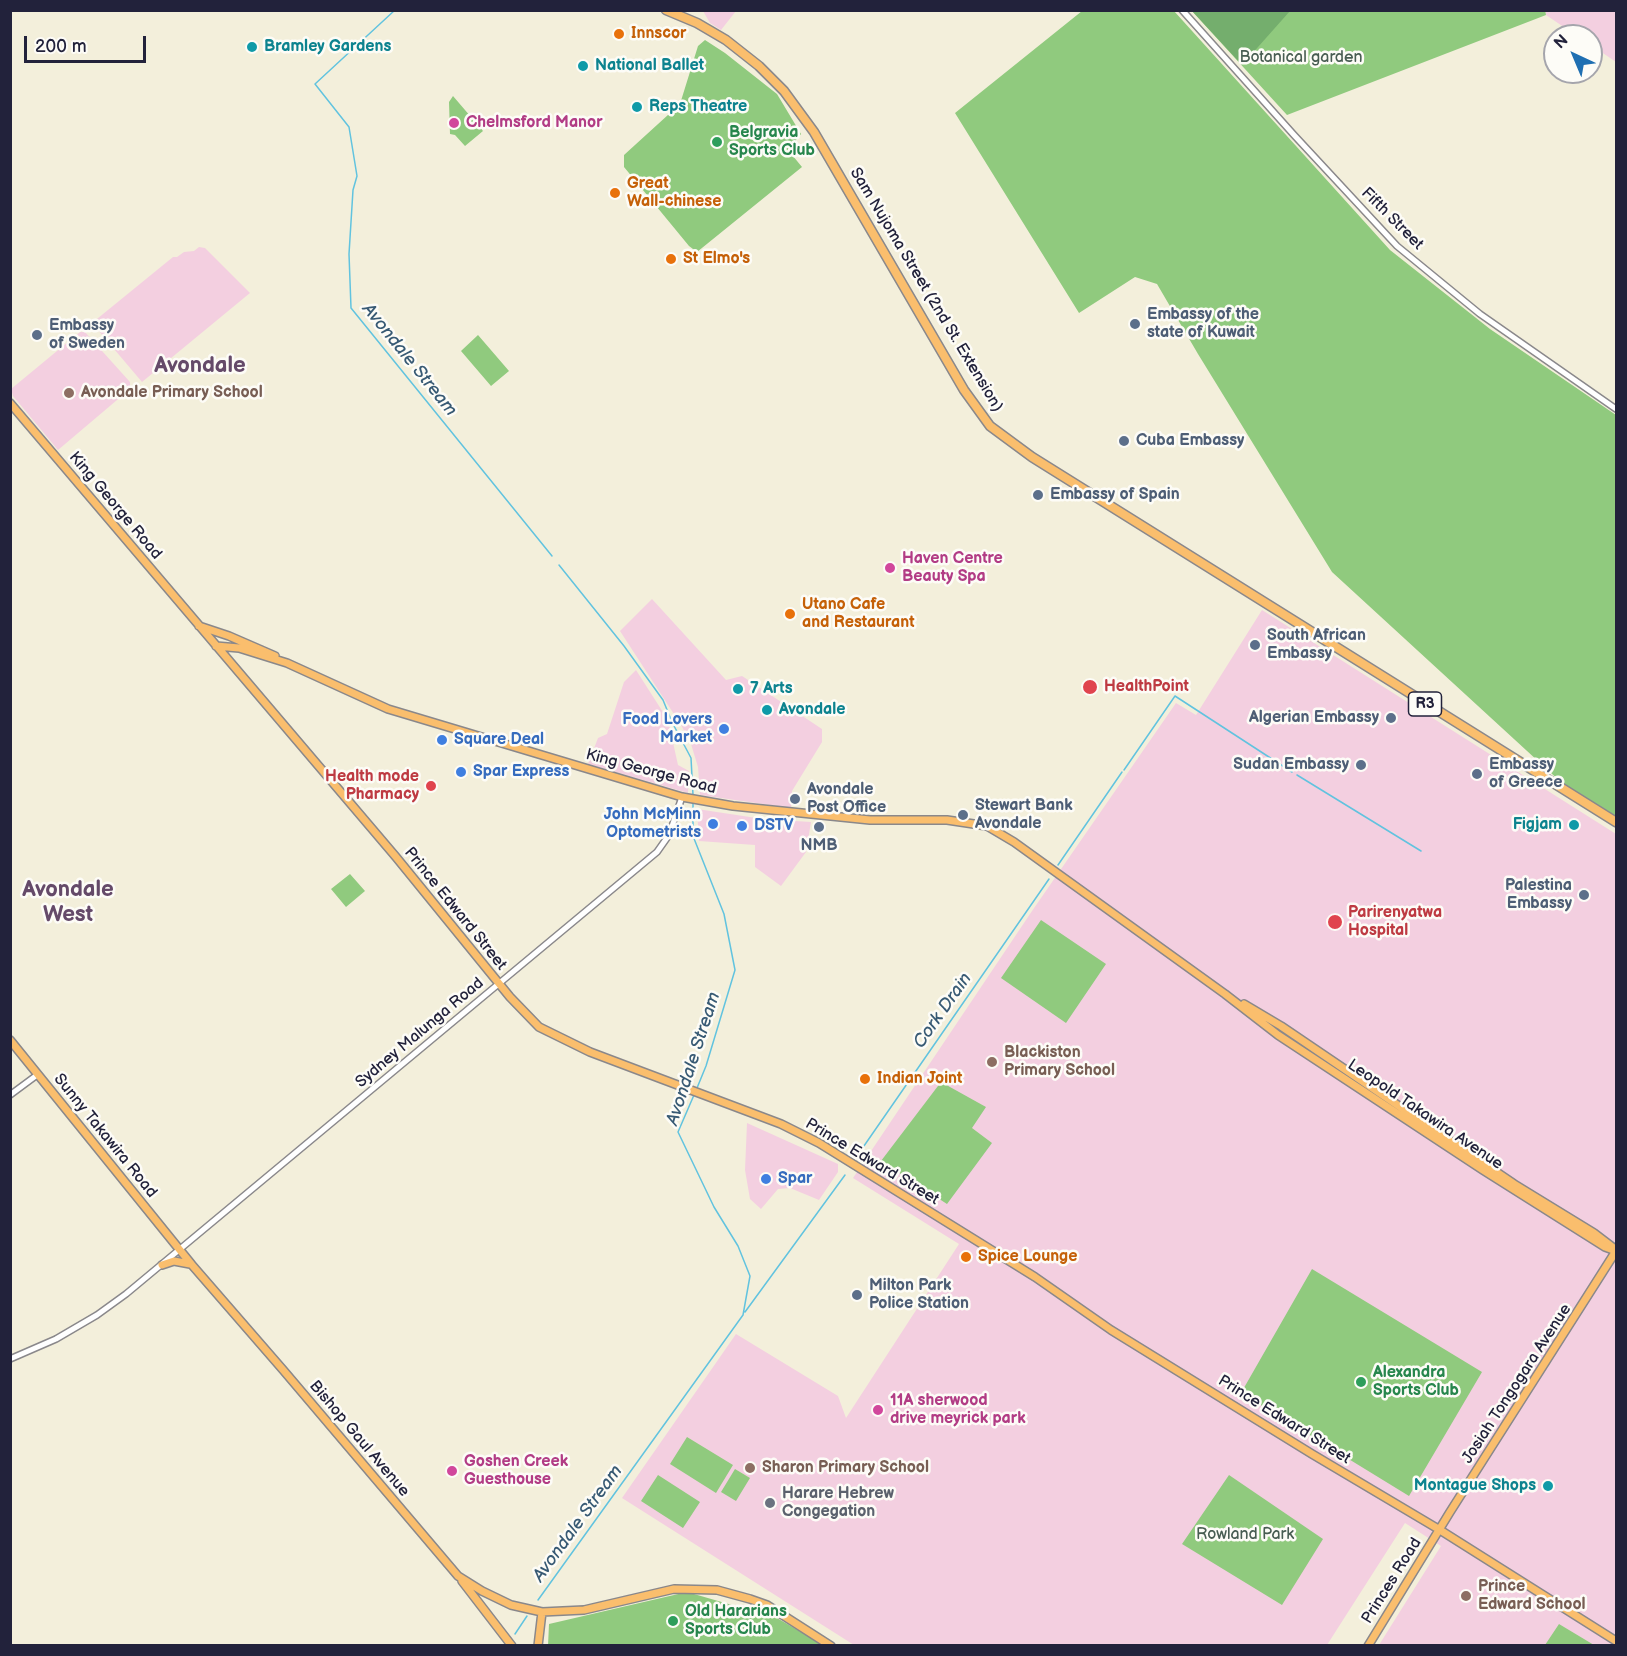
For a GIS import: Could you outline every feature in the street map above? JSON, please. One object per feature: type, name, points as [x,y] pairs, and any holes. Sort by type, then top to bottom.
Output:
[{"type":"highway","name":"Sam Nujoma Street (2nd St. Extension)","points":[[666,10],[697,23],[726,40],[759,66],[784,91],[814,132],[964,390],[990,426],[1032,457],[1617,822]]},
{"type":"main road","name":"King George Road","points":[[10,403],[199,626],[229,636],[388,709],[682,797],[703,802],[870,820],[947,820],[976,823],[1004,835],[1049,867]]},
{"type":"main road","name":"Prince Edward Street","points":[[199,626],[396,857],[499,985],[529,1018],[550,1033],[590,1052],[782,1124],[819,1143],[1035,1277],[1111,1330],[1440,1530],[1617,1641]]},
{"type":"main road","points":[[216,646],[229,636]]},
{"type":"main road","name":"King George Road","points":[[216,646],[238,648],[287,663]]},
{"type":"main road","points":[[233,667],[238,648]]},
{"type":"main road","name":"Leopold Takawira Avenue","points":[[1049,867],[1225,993],[1278,1035],[1483,1170],[1605,1247],[1617,1251],[1274,1021],[1225,993]]},
{"type":"main road","name":"Sunny Takawira Road","points":[[10,1040],[179,1249]]},
{"type":"main road","name":"Bishop Gaul Avenue","points":[[179,1249],[458,1576],[495,1599],[526,1610],[542,1612],[584,1610],[674,1589],[717,1590],[767,1605],[831,1646]]},
{"type":"main road","name":"Josiah Tongogara Avenue","points":[[1440,1530],[1617,1251]]},
{"type":"main road","points":[[162,1265],[180,1261],[192,1265]]},
{"type":"main road","name":"Princes Road","points":[[1368,1646],[1440,1530]]},
{"type":"main road","points":[[458,1576],[512,1646]]},
{"type":"main road","points":[[538,1646],[542,1612]]},
{"type":"street","name":"Fifth Street","points":[[1182,10],[1397,246],[1480,314],[1617,409]]},
{"type":"street","name":"Sydney Malunga Road","points":[[10,1359],[56,1339],[97,1315],[162,1265],[499,985],[657,852],[669,836],[682,797]]},
{"type":"street","points":[[10,1095],[37,1074]]},
{"type":"shaded area","points":[[703,11],[736,11],[721,30],[710,23]]},
{"type":"shaded area","points":[[1545,11],[1616,11],[1616,62],[1603,53],[1603,24],[1559,24],[1546,15]]},
{"type":"shaded area","points":[[199,247],[205,248],[250,293],[142,382],[92,323],[173,257],[194,251]]},
{"type":"shaded area","name":"Avondale Primary School","points":[[80,332],[85,332],[130,382],[130,389],[58,450],[13,396],[11,389]]},
{"type":"shaded area","points":[[652,599],[726,680],[742,676],[822,729],[822,742],[792,791],[791,808],[700,795],[698,767],[691,744],[620,631]]},
{"type":"shaded area","points":[[1262,610],[1616,834],[1616,1645],[1379,1645],[1441,1546],[1405,1523],[1327,1645],[854,1645],[622,1498],[736,1334],[838,1396],[846,1418],[959,1244],[853,1178],[1032,911],[1176,703],[1196,715]]},
{"type":"shaded area","points":[[636,670],[668,720],[678,765],[689,771],[688,793],[588,764],[598,738],[607,734],[624,682]]},
{"type":"shaded area","points":[[697,809],[763,819],[811,822],[806,852],[781,886],[755,867],[755,845],[699,841]]},
{"type":"shaded area","points":[[747,1123],[838,1164],[838,1172],[819,1200],[790,1188],[778,1189],[761,1209],[750,1199],[745,1170]]},
{"type":"green space","name":"Botanical garden","points":[[1545,10],[1546,15],[1287,115],[1192,11]]},
{"type":"green space","points":[[1082,11],[1174,11],[1390,250],[1490,329],[1616,415],[1616,816],[1563,784],[1332,572],[1157,284],[1135,277],[1079,313],[955,113]]},
{"type":"green space","points":[[1192,11],[1290,11],[1242,65]]},
{"type":"green space","name":"Belgravia Sports Club","points":[[705,40],[777,94],[801,134],[788,150],[802,167],[697,252],[689,246],[624,167],[624,155],[680,104],[698,46]]},
{"type":"green space","points":[[453,96],[483,131],[465,146],[455,135],[450,134],[449,102]]},
{"type":"green space","points":[[478,335],[509,371],[491,386],[461,351]]},
{"type":"green space","points":[[350,874],[365,891],[346,907],[331,889]]},
{"type":"green space","points":[[1041,920],[1106,964],[1066,1023],[1001,978]]},
{"type":"green space","points":[[941,1082],[986,1107],[972,1128],[992,1143],[947,1204],[881,1161]]},
{"type":"green space","name":"Alexandra Sports Club","points":[[1312,1269],[1482,1372],[1409,1496],[1241,1393]]},
{"type":"green space","points":[[687,1437],[733,1465],[716,1493],[670,1464]]},
{"type":"green space","points":[[735,1469],[750,1478],[736,1501],[721,1492]]},
{"type":"green space","points":[[658,1475],[700,1502],[683,1528],[641,1501]]},
{"type":"green space","name":"Rowland Park","points":[[1229,1475],[1323,1539],[1282,1605],[1182,1544]]},
{"type":"green space","name":"Old Hararians Sports Club","points":[[687,1592],[777,1618],[823,1645],[548,1646],[549,1624]]},
{"type":"green space","points":[[1559,1624],[1594,1645],[1545,1645]]},
{"type":"waterway","name":"Avondale Stream","points":[[395,10],[315,84],[349,127],[357,176],[353,190],[349,254],[351,308],[552,556]]},
{"type":"waterway","name":"Avondale Stream","points":[[559,565],[624,646],[663,700],[691,758],[693,795]]},
{"type":"waterway","name":"Cork Drain","points":[[1124,770],[1175,696],[1292,772]]},
{"type":"waterway","name":"Cork Drain","points":[[1058,865],[1122,772]]},
{"type":"waterway","name":"Cork Drain","points":[[1297,775],[1421,851]]},
{"type":"waterway","name":"Avondale Stream","points":[[693,803],[693,836],[724,914],[735,970],[706,1066],[697,1088]]},
{"type":"waterway","name":"Cork Drain","points":[[857,1156],[1049,879]]},
{"type":"waterway","name":"Avondale Stream","points":[[538,1600],[743,1315],[750,1276],[738,1246],[714,1207],[678,1132],[694,1095]]},
{"type":"waterway","name":"Cork Drain","points":[[745,1312],[845,1175]]},
{"type":"waterway","name":"Avondale Stream","points":[[515,1634],[527,1616]]},
{"type":"place","name":"Innscor","points":[[619,34]]},
{"type":"place","name":"Bramley Gardens","points":[[252,47]]},
{"type":"place","name":"National Ballet","points":[[583,66]]},
{"type":"place","name":"Reps Theatre","points":[[637,107]]},
{"type":"place","name":"Chelmsford Manor","points":[[454,123]]},
{"type":"place","name":"Belgravia Sports Club","points":[[717,142]]},
{"type":"place","name":"Great Wall-chinese","points":[[615,193]]},
{"type":"place","name":"St Elmo's","points":[[671,259]]},
{"type":"place","name":"Embassy of the state of Kuwait","points":[[1135,324]]},
{"type":"place","name":"Embassy of Sweden","points":[[37,335]]},
{"type":"place","name":"Avondale Primary School","points":[[69,393]]},
{"type":"place","name":"Cuba Embassy","points":[[1124,441]]},
{"type":"place","name":"Embassy of Spain","points":[[1038,495]]},
{"type":"place","name":"Haven Centre Beauty Spa","points":[[890,568]]},
{"type":"place","name":"Utano Cafe and Restaurant","points":[[790,614]]},
{"type":"place","name":"South African Embassy","points":[[1255,645]]},
{"type":"place","name":"HealthPoint","points":[[1090,687]]},
{"type":"place","name":"7 Arts","points":[[738,689]]},
{"type":"place","name":"Avondale","points":[[767,710]]},
{"type":"place","name":"Algerian Embassy","points":[[1391,718]]},
{"type":"place","name":"Food Lovers Market","points":[[724,729]]},
{"type":"place","name":"Square Deal","points":[[442,740]]},
{"type":"place","name":"Sudan Embassy","points":[[1361,765]]},
{"type":"place","name":"Spar Express","points":[[461,772]]},
{"type":"place","name":"Embassy of Greece","points":[[1477,774]]},
{"type":"place","name":"Health mode Pharmacy","points":[[431,786]]},
{"type":"place","name":"Avondale Post Office","points":[[795,799]]},
{"type":"place","name":"Stewart Bank Avondale","points":[[963,815]]},
{"type":"place","name":"John McMinn Optometrists","points":[[713,824]]},
{"type":"place","name":"Figjam","points":[[1574,825]]},
{"type":"place","name":"DSTV","points":[[742,826]]},
{"type":"place","name":"NMB","points":[[819,827]]},
{"type":"place","name":"Palestina Embassy","points":[[1584,895]]},
{"type":"place","name":"Parirenyatwa Hospital","points":[[1335,922]]},
{"type":"place","name":"Blackiston Primary School","points":[[992,1062]]},
{"type":"place","name":"Indian Joint","points":[[865,1079]]},
{"type":"place","name":"Spar","points":[[766,1179]]},
{"type":"place","name":"Spice Lounge","points":[[966,1257]]},
{"type":"place","name":"Milton Park Police Station","points":[[857,1295]]},
{"type":"place","name":"Alexandra Sports Club","points":[[1361,1382]]},
{"type":"place","name":"11A sherwood drive meyrick park","points":[[878,1410]]},
{"type":"place","name":"Sharon Primary School","points":[[750,1468]]},
{"type":"place","name":"Goshen Creek Guesthouse","points":[[452,1471]]},
{"type":"place","name":"Montague Shops","points":[[1548,1486]]},
{"type":"place","name":"Harare Hebrew Congegation","points":[[770,1503]]},
{"type":"place","name":"Prince Edward School","points":[[1466,1596]]},
{"type":"place","name":"Old Hararians Sports Club","points":[[673,1621]]},
{"type":"district","name":"Avondale","points":[[200,366]]},
{"type":"district","name":"Avondale West","points":[[68,902]]}]
